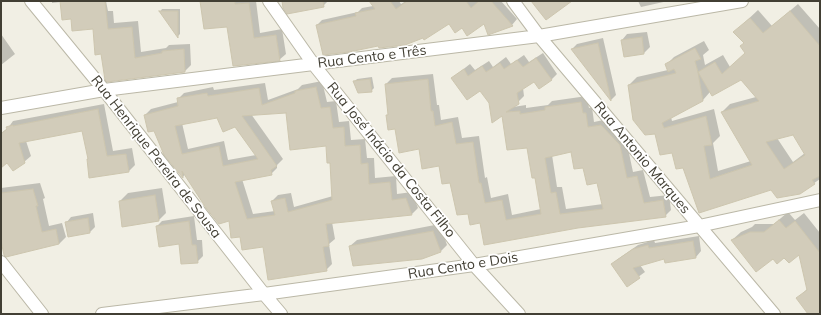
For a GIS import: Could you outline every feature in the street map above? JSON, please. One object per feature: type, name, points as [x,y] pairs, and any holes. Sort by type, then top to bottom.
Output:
[{"type":"street","name":"Rua Henrique Pereira de Sousa","points":[[31,1],[104,90],[281,314]]},
{"type":"street","name":"Rua José Inácio da Costa Filho","points":[[269,1],[314,65],[474,265],[520,314]]},
{"type":"street","name":"Rua Antonio Marques","points":[[513,1],[540,36],[774,314]]},
{"type":"street","name":"Rua Cento e Três","points":[[1,108],[104,90],[540,36],[742,1]]},
{"type":"street","name":"Rua Cento e Dois","points":[[102,314],[264,294],[474,265],[699,226],[820,200]]},
{"type":"street","points":[[1,262],[42,314]]},
{"type":"building","points":[[60,1],[105,1],[108,29],[132,27],[135,58],[162,53],[162,51],[184,49],[185,72],[107,82],[105,80],[101,54],[95,55],[93,29],[72,31],[71,19],[62,20]]},
{"type":"building","points":[[200,1],[235,1],[235,4],[249,3],[254,38],[276,35],[280,61],[233,66],[227,27],[204,29]]},
{"type":"building","points":[[282,1],[323,1],[324,7],[287,14],[283,8]]},
{"type":"building","points":[[369,1],[390,1],[396,9],[407,1],[466,1],[471,8],[479,1],[491,1],[513,26],[488,35],[484,24],[467,36],[462,28],[455,33],[449,24],[424,40],[423,38],[405,45],[379,48],[378,46],[349,52],[323,55],[316,25],[356,16],[355,13],[375,9]]},
{"type":"building","points":[[531,1],[572,1],[546,20]]},
{"type":"building","points":[[159,11],[178,11],[178,38]]},
{"type":"building","points":[[790,11],[820,46],[820,176],[812,180],[815,184],[800,194],[777,198],[771,190],[699,213],[683,168],[676,169],[672,153],[660,155],[655,134],[645,135],[633,120],[628,85],[676,73],[674,69],[668,72],[665,64],[695,48],[701,59],[695,61],[698,72],[715,62],[722,74],[745,53],[740,46],[744,43],[733,32],[750,18],[763,33]],"holes":[[[698,72],[712,96],[741,80],[759,101],[721,112],[752,165],[710,179],[704,146],[712,145],[706,116],[664,128],[662,123],[703,101]],[[793,135],[805,155],[784,169],[766,142]]]},
{"type":"building","points":[[642,37],[644,54],[624,57],[621,40]]},
{"type":"building","points":[[598,43],[609,91],[611,101],[571,49]]},
{"type":"building","points":[[536,58],[552,80],[539,89],[534,82],[517,93],[519,104],[506,112],[520,111],[520,114],[545,110],[545,107],[581,102],[583,113],[586,113],[588,127],[601,125],[620,145],[627,178],[637,176],[644,203],[663,200],[666,217],[578,228],[484,245],[480,223],[470,225],[468,214],[457,215],[450,183],[442,184],[439,166],[422,169],[419,149],[399,153],[395,129],[388,130],[385,84],[428,79],[431,111],[433,111],[435,126],[452,122],[456,144],[473,142],[479,183],[481,183],[485,203],[502,200],[506,220],[541,214],[535,178],[532,178],[527,148],[507,150],[502,116],[492,123],[489,103],[480,91],[467,100],[451,78],[464,69],[468,76],[482,66],[486,72],[500,63],[504,69],[517,60],[523,67]],"holes":[[[571,152],[574,169],[583,168],[587,185],[597,183],[603,209],[560,214],[556,192],[551,193],[545,158]]]},
{"type":"building","points":[[370,79],[372,92],[358,93],[353,81]]},
{"type":"building","points":[[316,87],[321,108],[330,107],[333,128],[344,127],[345,146],[360,145],[361,164],[368,163],[369,184],[390,182],[392,200],[406,198],[412,215],[326,224],[329,246],[323,247],[327,271],[268,280],[263,247],[242,250],[240,237],[231,238],[229,221],[219,224],[206,208],[182,171],[183,178],[164,155],[154,131],[148,132],[144,115],[178,106],[177,98],[207,93],[208,96],[259,88],[262,105],[295,93],[295,91]],"holes":[[[286,113],[290,150],[326,146],[327,163],[330,163],[332,200],[288,212],[285,198],[271,201],[275,215],[247,219],[235,182],[272,175],[271,170],[277,166],[242,116]],[[217,118],[223,132],[235,127],[258,159],[223,166],[219,146],[182,154],[175,126]]]},
{"type":"building","points":[[98,109],[107,156],[126,154],[129,172],[89,178],[88,159],[82,131],[19,143],[25,163],[13,171],[7,163],[1,168],[1,134],[7,129],[6,127]]},
{"type":"building","points":[[33,189],[38,206],[36,206],[42,232],[56,229],[59,244],[6,257],[4,255],[1,241],[1,193]]},
{"type":"building","points":[[155,195],[159,221],[122,227],[119,201]]},
{"type":"building","points":[[88,218],[90,233],[68,237],[65,222]]},
{"type":"building","points":[[779,220],[786,228],[795,221],[820,253],[820,314],[808,314],[796,298],[807,290],[799,255],[789,263],[784,258],[777,264],[773,259],[756,272],[731,240],[750,232],[764,232]]},
{"type":"building","points":[[189,221],[192,245],[196,245],[198,263],[181,264],[179,244],[159,247],[156,226]]},
{"type":"building","points":[[433,231],[441,252],[422,259],[353,266],[349,246]]},
{"type":"building","points":[[693,241],[696,258],[665,263],[664,259],[633,268],[640,278],[627,287],[611,264],[633,249],[648,245],[649,248]]}]
